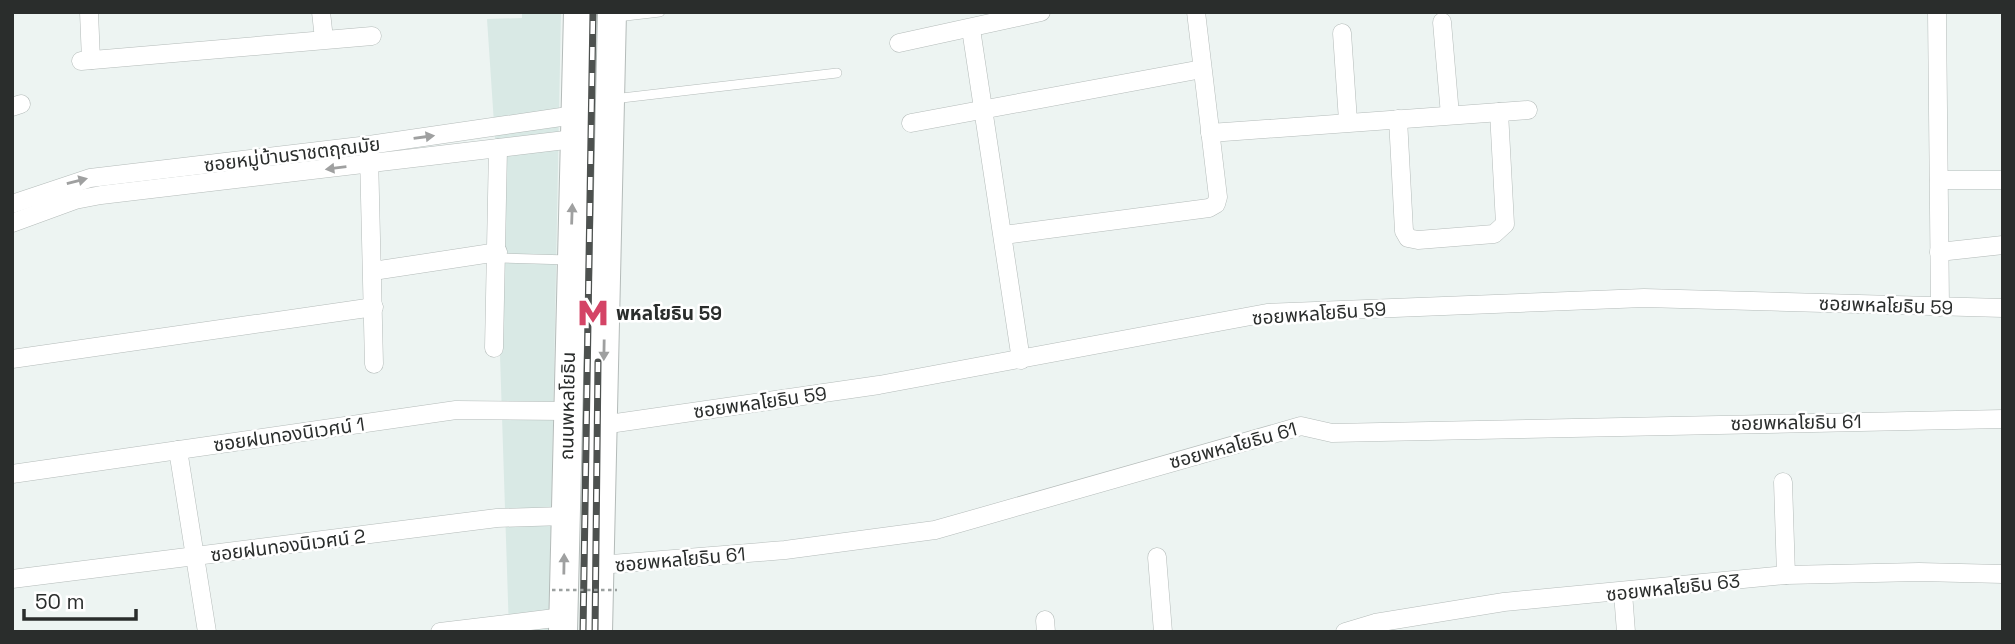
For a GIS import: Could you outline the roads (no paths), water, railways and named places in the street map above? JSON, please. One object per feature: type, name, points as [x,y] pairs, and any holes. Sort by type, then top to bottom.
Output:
[{"type":"main road","name":"ถนนพหลโยธิน","points":[[563,624],[566,411],[578,12]]},
{"type":"main road","name":"ถนนพหลโยธิน","points":[[598,632],[612,15]]},
{"type":"street","points":[[89,12],[86,61],[372,36]]},
{"type":"street","points":[[321,12],[324,39]]},
{"type":"street","points":[[899,43],[1041,12]]},
{"type":"street","points":[[1004,235],[1209,208],[1216,204],[1218,197],[1196,12]]},
{"type":"street","points":[[1937,12],[1940,307]]},
{"type":"street","points":[[1442,22],[1450,115]]},
{"type":"street","points":[[971,29],[1021,360]]},
{"type":"street","points":[[1342,33],[1349,121]]},
{"type":"street","points":[[911,123],[1202,69]]},
{"type":"street","points":[[1210,133],[1528,110]]},
{"type":"street","points":[[1398,118],[1404,231],[1408,238],[1418,240],[1494,234],[1502,230],[1505,224],[1499,112]]},
{"type":"street","name":"ซอยหมู่บ้านราชตฤณมัย","points":[[12,204],[90,178],[369,145],[575,127]]},
{"type":"street","name":"ซอยหมู่บ้านราชตฤณมัย","points":[[12,223],[75,200],[101,195],[498,148],[575,127]]},
{"type":"street","points":[[369,145],[374,364]]},
{"type":"street","points":[[494,348],[498,255],[498,148]]},
{"type":"street","points":[[1938,180],[2003,180]]},
{"type":"street","points":[[1939,252],[2003,245]]},
{"type":"street","points":[[373,271],[498,255]]},
{"type":"street","name":"ซอยพหลโยธิน 59","points":[[602,425],[1021,360],[1267,313],[1644,298],[2003,308]]},
{"type":"street","points":[[12,359],[374,307]]},
{"type":"street","name":"ซอยฝนทองนิเวศน์ 1","points":[[12,474],[456,410],[566,411]]},
{"type":"street","name":"ซอยพหลโยธิน 61","points":[[599,565],[785,550],[935,530],[1301,426],[1332,433],[2003,419]]},
{"type":"street","points":[[178,450],[207,632]]},
{"type":"street","points":[[1783,482],[1786,575]]},
{"type":"street","name":"ซอยฝนทองนิเวศน์ 2","points":[[12,579],[497,518],[565,516]]},
{"type":"street","points":[[1157,557],[1163,632]]},
{"type":"street","name":"ซอยพหลโยธิน 63","points":[[1345,632],[1413,624],[1504,602],[1623,593],[1786,575],[1919,572],[2003,574]]},
{"type":"street","points":[[1623,593],[1626,632]]},
{"type":"street","points":[[440,632],[563,624]]},
{"type":"lane","points":[[612,15],[660,12]]},
{"type":"lane","points":[[610,100],[837,73]]},
{"type":"lane","points":[[498,255],[570,260]]},
{"type":"railway","points":[[583,632],[593,12]]},
{"type":"railway","points":[[595,632],[598,362]]},
{"type":"place","name":"พหลโยธิน 59","points":[[593,313]]}]
